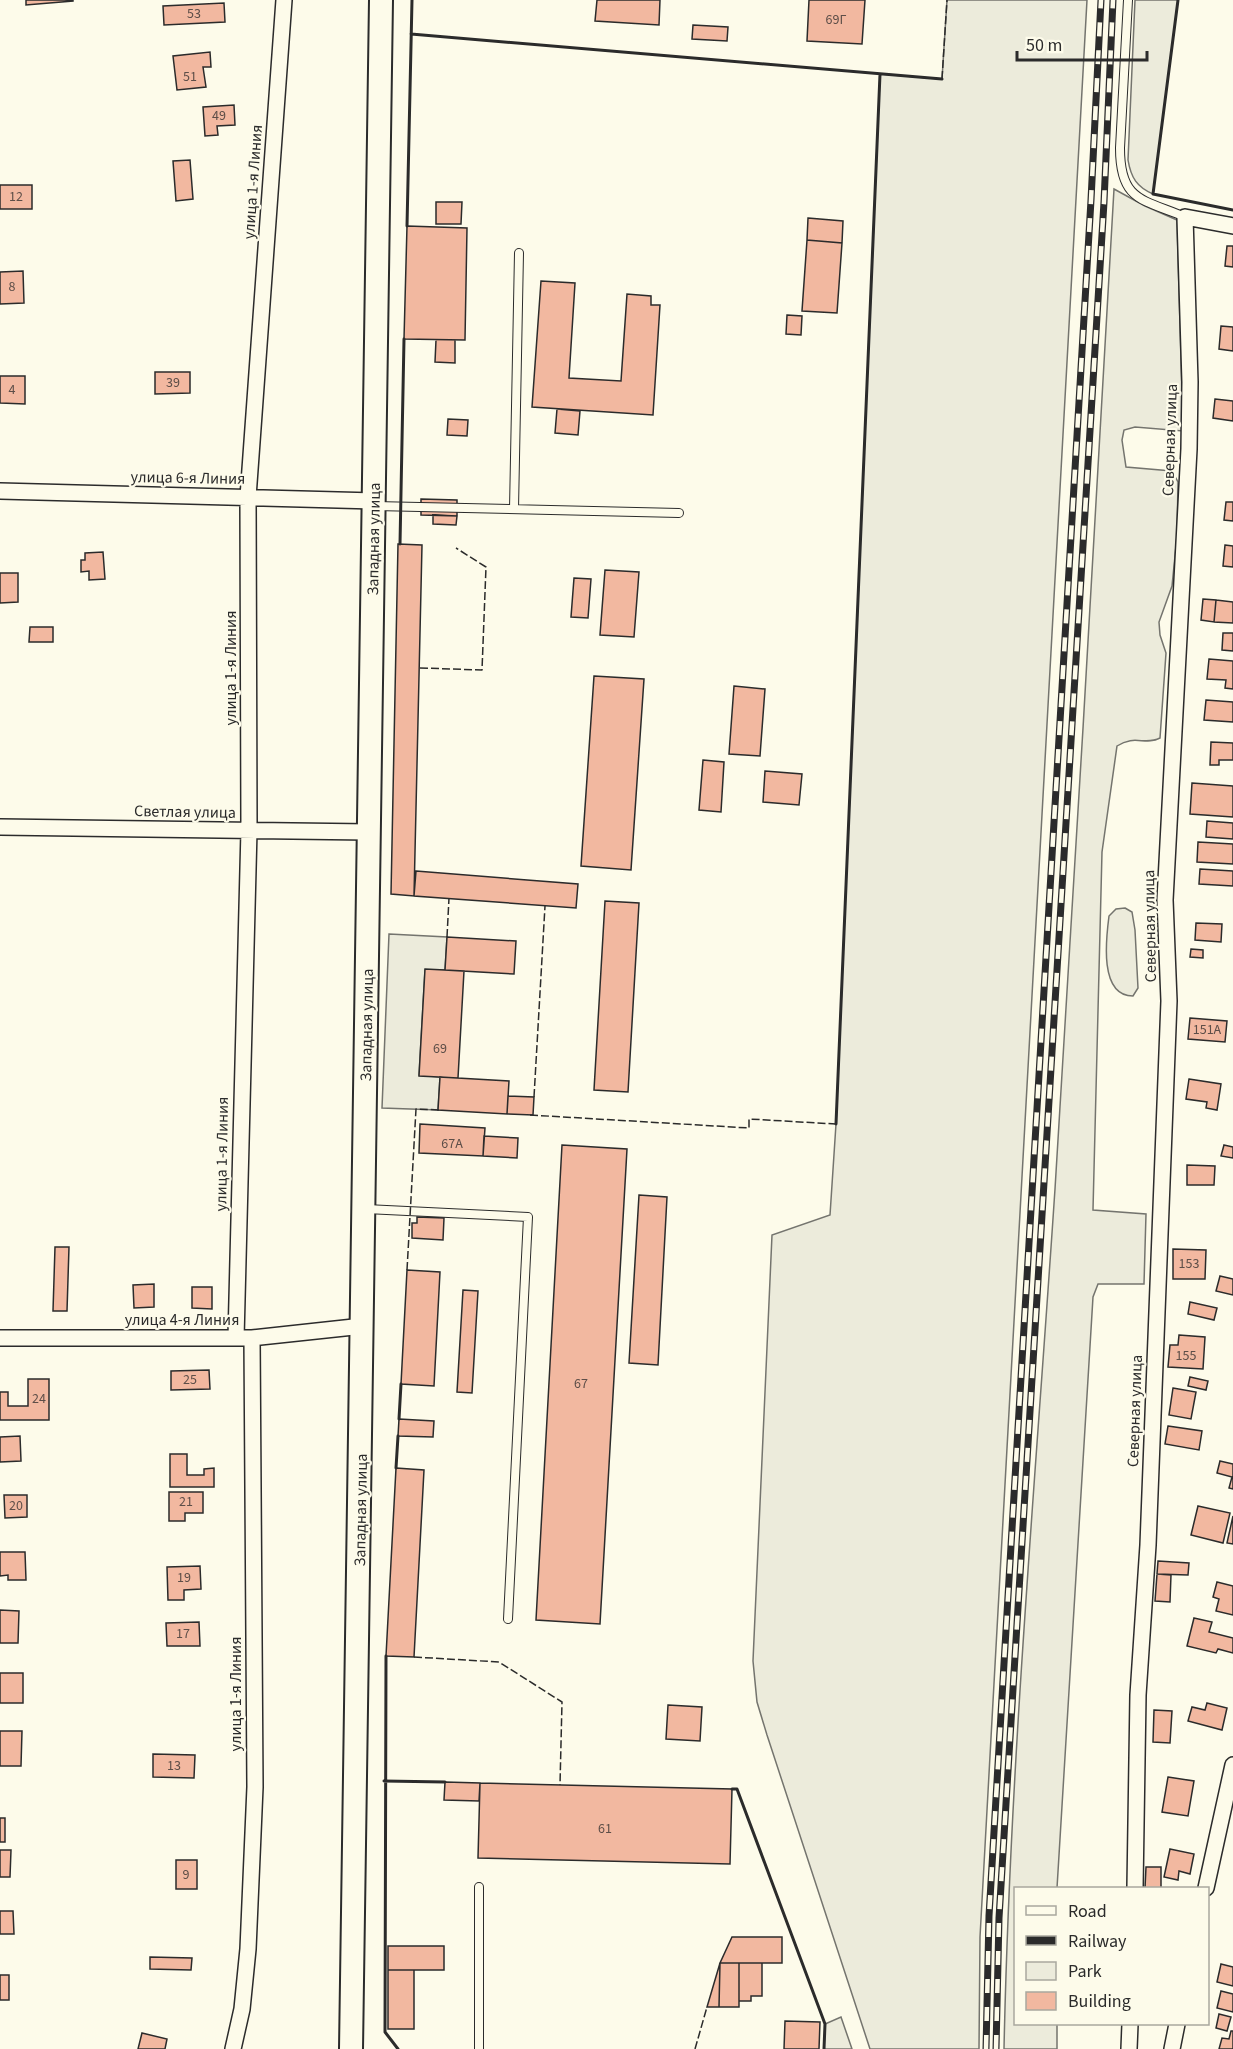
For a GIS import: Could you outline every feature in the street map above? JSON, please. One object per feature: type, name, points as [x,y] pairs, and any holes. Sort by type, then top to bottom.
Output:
[{"type":"street","name":"улица 1-я Линия","points":[[236,1338],[249,830],[249,497],[284,0]]},
{"type":"street","name":"Западная улица","points":[[351,2049],[381,0]]},
{"type":"street","points":[[1185,217],[1233,226]]},
{"type":"street","name":"Северная улица","points":[[1135,1887],[1138,1695],[1148,1545],[1169,1001],[1165,900],[1189,449],[1190,382],[1185,217]]},
{"type":"street","name":"улица 6-я Линия","points":[[0,491],[249,497],[375,504]]},
{"type":"street","name":"Светлая улица","points":[[0,827],[369,832]]},
{"type":"street","name":"улица 4-я Линия","points":[[0,1338],[252,1338],[363,1326]]},
{"type":"street","name":"улица 1-я Линия","points":[[233,2049],[242,2009],[248,1949],[255,1787],[252,1338]]},
{"type":"street","points":[[1206,1887],[1233,1765]]},
{"type":"street","points":[[1129,2049],[1130,2025]]},
{"type":"street","points":[[1172,2049],[1177,2025]]},
{"type":"lane","points":[[1128,0],[1120,148],[1123,180],[1128,189],[1139,197],[1185,217]]},
{"type":"lane","points":[[514,509],[519,253]]},
{"type":"lane","points":[[375,504],[679,513]]},
{"type":"lane","points":[[365,1208],[528,1217],[508,1619]]},
{"type":"lane","points":[[479,1887],[479,2049]]},
{"type":"green space","points":[[947,0],[1087,0],[980,1937],[979,2049],[870,2049],[757,1702],[753,1661],[772,1235],[830,1215],[836,1124],[880,74],[942,79]]},
{"type":"green space","points":[[1135,0],[1178,0],[1153,194],[1136,181],[1128,160]]},
{"type":"green space","points":[[1114,189],[1177,220],[1183,431],[1135,427],[1124,430],[1122,440],[1126,467],[1172,471],[1178,482],[1177,536],[1172,586],[1159,622],[1160,635],[1166,653],[1160,738],[1149,741],[1129,741],[1117,746],[1102,852],[1093,1210],[1146,1214],[1144,1284],[1098,1284],[1093,1297],[1057,1887],[1014,1887],[1014,2025],[1057,2025],[1057,2049],[1004,2049],[1018,1727],[1078,814]]},
{"type":"green space","points":[[1125,908],[1132,912],[1135,930],[1138,988],[1133,996],[1122,994],[1114,987],[1107,965],[1109,916],[1116,909]]},
{"type":"green space","points":[[389,934],[447,937],[445,970],[425,970],[419,1075],[440,1077],[438,1110],[382,1108]]},
{"type":"green space","points":[[841,2017],[852,2049],[824,2049],[825,2024]]},
{"type":"building","points":[[26,0],[73,0],[73,1],[26,5]]},
{"type":"building","points":[[597,0],[660,0],[659,25],[595,21]]},
{"type":"building","points":[[809,0],[865,0],[862,44],[807,41]]},
{"type":"building","points":[[224,3],[225,22],[164,25],[163,6]]},
{"type":"building","points":[[693,25],[728,27],[727,41],[692,39]]},
{"type":"building","points":[[210,52],[211,67],[203,67],[206,87],[177,90],[173,56]]},
{"type":"building","points":[[234,105],[235,125],[217,126],[218,135],[205,136],[203,107]]},
{"type":"building","points":[[190,160],[193,199],[176,201],[173,161]]},
{"type":"building","points":[[0,185],[32,185],[32,209],[0,209]]},
{"type":"building","points":[[436,202],[462,202],[461,224],[436,224]]},
{"type":"building","points":[[808,218],[843,221],[842,243],[807,240]]},
{"type":"building","points":[[407,226],[467,228],[465,340],[404,339]]},
{"type":"building","points":[[807,240],[842,243],[837,313],[802,311]]},
{"type":"building","points":[[1227,246],[1233,246],[1233,267],[1225,266]]},
{"type":"building","points":[[23,271],[24,303],[0,304],[0,272]]},
{"type":"building","points":[[541,281],[575,283],[569,378],[621,381],[627,294],[651,296],[651,305],[660,305],[653,415],[532,407]]},
{"type":"building","points":[[787,315],[802,316],[801,335],[786,334]]},
{"type":"building","points":[[1221,326],[1233,327],[1233,351],[1219,349]]},
{"type":"building","points":[[436,340],[455,340],[455,363],[435,362]]},
{"type":"building","points":[[155,372],[190,372],[190,393],[155,394]]},
{"type":"building","points":[[0,376],[25,376],[25,404],[0,403]]},
{"type":"building","points":[[1215,399],[1233,401],[1233,421],[1213,418]]},
{"type":"building","points":[[557,409],[580,411],[578,435],[555,433]]},
{"type":"building","points":[[448,419],[468,420],[467,436],[447,435]]},
{"type":"building","points":[[421,499],[457,500],[457,516],[421,515]]},
{"type":"building","points":[[1226,502],[1233,502],[1233,521],[1224,520]]},
{"type":"building","points":[[433,515],[457,516],[456,525],[433,524]]},
{"type":"building","points":[[398,544],[422,545],[414,896],[391,894]]},
{"type":"building","points":[[1225,545],[1233,546],[1233,567],[1223,566]]},
{"type":"building","points":[[103,552],[105,579],[89,580],[89,571],[81,572],[81,560],[85,560],[85,553]]},
{"type":"building","points":[[605,570],[639,572],[634,637],[600,635]]},
{"type":"building","points":[[0,573],[18,573],[18,602],[0,603]]},
{"type":"building","points":[[574,578],[591,579],[588,618],[571,617]]},
{"type":"building","points":[[1203,599],[1216,600],[1214,622],[1201,620]]},
{"type":"building","points":[[1216,600],[1233,602],[1233,623],[1214,622]]},
{"type":"building","points":[[30,627],[53,627],[53,642],[29,642]]},
{"type":"building","points":[[1223,633],[1233,633],[1233,651],[1222,650]]},
{"type":"building","points":[[1209,659],[1233,661],[1233,689],[1225,688],[1226,680],[1207,679]]},
{"type":"building","points":[[594,676],[644,679],[631,870],[581,866]]},
{"type":"building","points":[[734,686],[765,689],[760,756],[729,754]]},
{"type":"building","points":[[1206,700],[1233,702],[1233,722],[1204,720]]},
{"type":"building","points":[[1211,742],[1233,743],[1233,760],[1219,760],[1219,765],[1210,765]]},
{"type":"building","points":[[703,760],[724,762],[721,812],[699,810]]},
{"type":"building","points":[[765,771],[802,774],[799,805],[763,802]]},
{"type":"building","points":[[1192,783],[1233,786],[1233,817],[1190,814]]},
{"type":"building","points":[[1207,821],[1233,823],[1233,839],[1206,837]]},
{"type":"building","points":[[1198,842],[1233,844],[1233,864],[1197,862]]},
{"type":"building","points":[[1200,869],[1233,871],[1233,886],[1199,884]]},
{"type":"building","points":[[416,871],[578,884],[576,908],[414,896]]},
{"type":"building","points":[[605,901],[639,903],[628,1092],[594,1090]]},
{"type":"building","points":[[1196,923],[1222,924],[1221,942],[1195,940]]},
{"type":"building","points":[[447,937],[516,941],[514,974],[445,970]]},
{"type":"building","points":[[1191,949],[1203,950],[1203,958],[1190,957]]},
{"type":"building","points":[[425,969],[464,971],[458,1078],[419,1076]]},
{"type":"building","points":[[1190,1018],[1227,1021],[1225,1042],[1188,1039]]},
{"type":"building","points":[[440,1077],[509,1081],[507,1114],[438,1110]]},
{"type":"building","points":[[1189,1079],[1221,1084],[1217,1110],[1206,1108],[1207,1102],[1186,1099]]},
{"type":"building","points":[[508,1096],[534,1097],[533,1115],[507,1114]]},
{"type":"building","points":[[420,1124],[485,1128],[483,1156],[419,1153]]},
{"type":"building","points":[[484,1136],[518,1138],[517,1158],[483,1156]]},
{"type":"building","points":[[562,1145],[627,1149],[600,1624],[536,1620]]},
{"type":"building","points":[[1224,1145],[1233,1147],[1233,1158],[1221,1156]]},
{"type":"building","points":[[1187,1165],[1215,1166],[1214,1185],[1187,1185]]},
{"type":"building","points":[[639,1195],[667,1197],[658,1365],[629,1363]]},
{"type":"building","points":[[417,1217],[444,1218],[443,1240],[412,1238],[412,1223],[417,1223]]},
{"type":"building","points":[[55,1247],[69,1247],[67,1311],[53,1311]]},
{"type":"building","points":[[1173,1249],[1206,1250],[1205,1279],[1173,1279]]},
{"type":"building","points":[[407,1270],[440,1272],[434,1386],[401,1384]]},
{"type":"building","points":[[1220,1276],[1233,1279],[1233,1295],[1216,1291]]},
{"type":"building","points":[[154,1284],[154,1307],[134,1308],[133,1285]]},
{"type":"building","points":[[192,1287],[212,1287],[212,1309],[192,1308]]},
{"type":"building","points":[[463,1290],[478,1291],[472,1393],[457,1392]]},
{"type":"building","points":[[1190,1302],[1217,1308],[1214,1320],[1188,1314]]},
{"type":"building","points":[[1179,1335],[1205,1337],[1203,1369],[1168,1367],[1170,1345],[1178,1345]]},
{"type":"building","points":[[209,1370],[210,1389],[171,1390],[171,1371]]},
{"type":"building","points":[[1190,1377],[1208,1381],[1206,1390],[1188,1386]]},
{"type":"building","points":[[28,1379],[49,1379],[49,1420],[0,1420],[0,1392],[8,1392],[8,1406],[28,1406]]},
{"type":"building","points":[[1173,1388],[1196,1392],[1191,1419],[1169,1415]]},
{"type":"building","points":[[399,1419],[434,1421],[433,1437],[398,1436]]},
{"type":"building","points":[[1168,1426],[1202,1431],[1199,1450],[1165,1444]]},
{"type":"building","points":[[20,1436],[21,1461],[0,1462],[0,1437]]},
{"type":"building","points":[[170,1454],[187,1454],[187,1475],[204,1475],[204,1469],[214,1468],[214,1487],[170,1487]]},
{"type":"building","points":[[1220,1461],[1233,1464],[1233,1489],[1229,1488],[1232,1477],[1217,1473]]},
{"type":"building","points":[[396,1468],[424,1470],[414,1657],[386,1656]]},
{"type":"building","points":[[169,1492],[203,1492],[203,1513],[185,1513],[185,1521],[169,1521]]},
{"type":"building","points":[[4,1495],[27,1495],[27,1517],[5,1518]]},
{"type":"building","points":[[1198,1506],[1230,1513],[1223,1543],[1191,1535]]},
{"type":"building","points":[[1233,1516],[1233,1544],[1227,1543]]},
{"type":"building","points":[[0,1552],[25,1552],[26,1580],[8,1580],[8,1575],[0,1576]]},
{"type":"building","points":[[1158,1561],[1189,1563],[1188,1575],[1157,1574]]},
{"type":"building","points":[[200,1566],[201,1589],[184,1590],[184,1600],[168,1600],[167,1567]]},
{"type":"building","points":[[1157,1574],[1171,1575],[1170,1602],[1155,1601]]},
{"type":"building","points":[[1217,1582],[1233,1586],[1233,1615],[1216,1611],[1219,1599],[1213,1597]]},
{"type":"building","points":[[0,1610],[19,1611],[18,1643],[0,1643]]},
{"type":"building","points":[[1194,1618],[1212,1622],[1209,1632],[1233,1638],[1233,1653],[1218,1649],[1216,1653],[1187,1646]]},
{"type":"building","points":[[199,1622],[200,1646],[167,1646],[166,1623]]},
{"type":"building","points":[[0,1673],[23,1673],[23,1703],[0,1703]]},
{"type":"building","points":[[1207,1703],[1227,1708],[1222,1730],[1188,1721],[1192,1707],[1205,1710]]},
{"type":"building","points":[[668,1705],[702,1707],[700,1741],[666,1739]]},
{"type":"building","points":[[1154,1710],[1172,1711],[1170,1743],[1153,1742]]},
{"type":"building","points":[[0,1731],[22,1731],[21,1766],[0,1766]]},
{"type":"building","points":[[153,1754],[195,1755],[194,1778],[153,1777]]},
{"type":"building","points":[[1168,1777],[1194,1781],[1188,1816],[1162,1812]]},
{"type":"building","points":[[445,1782],[480,1783],[479,1801],[444,1800]]},
{"type":"building","points":[[480,1783],[732,1789],[730,1864],[478,1858]]},
{"type":"building","points":[[0,1818],[5,1818],[5,1842],[0,1842]]},
{"type":"building","points":[[1170,1849],[1194,1854],[1190,1874],[1179,1871],[1178,1880],[1164,1877]]},
{"type":"building","points":[[0,1850],[11,1850],[10,1877],[0,1877]]},
{"type":"building","points":[[176,1860],[197,1860],[197,1889],[176,1889]]},
{"type":"building","points":[[1146,1867],[1161,1867],[1161,1887],[1145,1887]]},
{"type":"building","points":[[0,1911],[13,1911],[14,1934],[0,1934]]},
{"type":"building","points":[[732,1937],[782,1937],[782,1963],[720,1963]]},
{"type":"building","points":[[388,1946],[444,1946],[444,1970],[388,1970]]},
{"type":"building","points":[[150,1957],[192,1958],[191,1970],[150,1969]]},
{"type":"building","points":[[720,1963],[739,1963],[739,2007],[719,2007]]},
{"type":"building","points":[[720,1963],[719,2007],[707,2007]]},
{"type":"building","points":[[739,1963],[762,1963],[762,1996],[751,1996],[751,2001],[739,2001]]},
{"type":"building","points":[[1221,1964],[1233,1967],[1233,1986],[1217,1982]]},
{"type":"building","points":[[388,1970],[414,1970],[414,2029],[388,2029]]},
{"type":"building","points":[[0,1975],[9,1975],[9,2000],[0,2000]]},
{"type":"building","points":[[1221,1991],[1233,1994],[1233,2012],[1217,2008]]},
{"type":"building","points":[[1219,2014],[1231,2017],[1227,2031],[1216,2028]]},
{"type":"building","points":[[785,2021],[820,2022],[819,2049],[784,2049]]},
{"type":"building","points":[[1233,2031],[1233,2049],[1219,2049],[1222,2038],[1229,2039]]},
{"type":"building","points":[[142,2033],[167,2039],[165,2049],[138,2049]]},
{"type":"railway","points":[[986,2049],[989,1916],[1101,0]]},
{"type":"railway","points":[[996,2049],[999,1918],[1104,202],[1113,0]]},
{"type":"fence","points":[[942,79],[947,0]]},
{"type":"fence","points":[[420,668],[482,670],[486,567],[456,548]]},
{"type":"fence","points":[[447,937],[449,898]]},
{"type":"fence","points":[[534,1097],[545,906]]},
{"type":"fence","points":[[407,1270],[416,1109],[440,1110]]},
{"type":"fence","points":[[530,1115],[749,1128],[749,1119],[836,1124]]},
{"type":"fence","points":[[414,1657],[499,1662],[562,1702],[560,1785]]},
{"type":"fence","points":[[695,2049],[707,2007]]},
{"type":"wall","points":[[407,226],[412,0]]},
{"type":"wall","points":[[1178,0],[1153,194],[1233,210]]},
{"type":"wall","points":[[411,34],[942,79]]},
{"type":"wall","points":[[836,1124],[880,74]]},
{"type":"wall","points":[[400,544],[404,339]]},
{"type":"wall","points":[[399,1419],[401,1384]]},
{"type":"wall","points":[[396,1468],[398,1436]]},
{"type":"wall","points":[[386,1656],[385,2032],[398,2049]]},
{"type":"wall","points":[[384,1781],[445,1782]]},
{"type":"wall","points":[[732,1789],[737,1789],[825,2024],[824,2049]]}]
